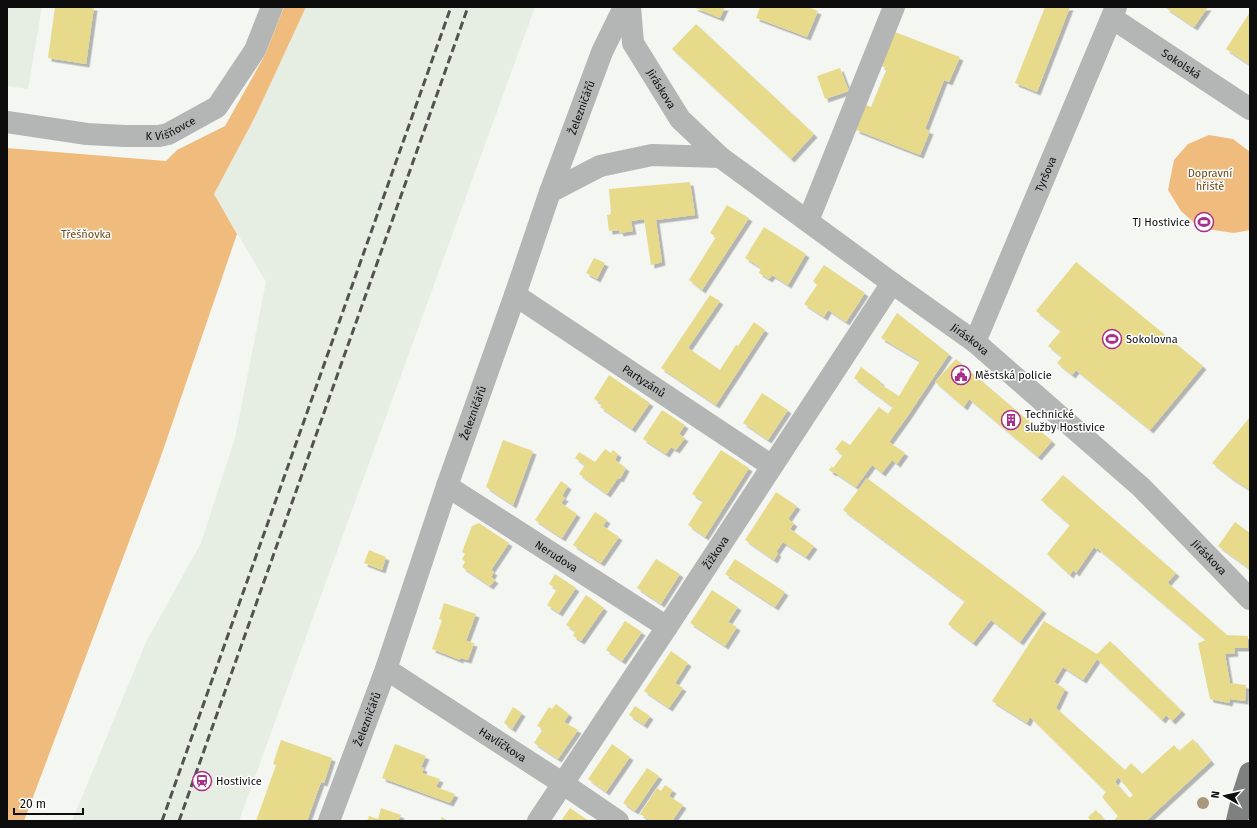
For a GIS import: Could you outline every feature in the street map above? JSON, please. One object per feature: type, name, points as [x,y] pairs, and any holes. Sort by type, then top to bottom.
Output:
[{"type":"main road","points":[[1236,821],[1242,795],[1250,773]]},
{"type":"street","name":"K Višňovce","points":[[7,122],[87,134],[125,136],[159,136],[168,134],[217,107],[255,50],[272,7]]},
{"type":"street","name":"Železničářů","points":[[329,821],[386,669],[447,486],[550,192],[602,52],[624,7]]},
{"type":"street","name":"Jiráskova","points":[[630,7],[633,43],[680,119],[720,156],[892,284],[975,342],[1141,486],[1250,599]]},
{"type":"street","points":[[808,221],[894,7]]},
{"type":"street","name":"Sokolská","points":[[1114,13],[1250,109]]},
{"type":"street","name":"Tyršova","points":[[975,342],[1114,13]]},
{"type":"street","points":[[550,192],[600,166],[652,155],[720,156]]},
{"type":"street","name":"Žižkova","points":[[538,821],[892,284]]},
{"type":"street","name":"Partyzánů","points":[[515,295],[772,466]]},
{"type":"street","name":"Nerudova","points":[[447,486],[667,627]]},
{"type":"street","name":"Havlíčkova","points":[[386,669],[618,821]]},
{"type":"shaded area","points":[[7,7],[42,7],[28,89],[7,86]]},
{"type":"shaded area","points":[[306,7],[535,7],[239,821],[72,821],[146,642],[201,543],[235,438],[266,282],[214,194],[255,117]]},
{"type":"green space","name":"Třešňovka","points":[[284,7],[306,7],[255,117],[214,194],[237,234],[159,462],[24,821],[7,821],[7,148],[166,161],[177,150],[225,126],[265,55]]},
{"type":"green space","name":"Dopravní hřiště","points":[[1209,135],[1233,139],[1250,152],[1250,230],[1234,233],[1200,228],[1181,211],[1168,190],[1174,160],[1188,144]]},
{"type":"building","points":[[55,7],[94,7],[86,64],[48,58]]},
{"type":"building","points":[[693,7],[725,7],[720,18]]},
{"type":"building","points":[[760,7],[808,7],[818,11],[807,37],[756,18]]},
{"type":"building","points":[[1045,7],[1070,7],[1037,92],[1015,83]]},
{"type":"building","points":[[1208,7],[1194,27],[1166,8]]},
{"type":"building","points":[[1250,12],[1250,65],[1226,49]]},
{"type":"building","points":[[696,24],[814,134],[791,159],[672,49]]},
{"type":"building","points":[[895,32],[960,57],[949,82],[944,80],[925,129],[930,131],[920,155],[856,130],[866,105],[871,107],[887,68],[881,66]]},
{"type":"building","points":[[840,68],[849,91],[825,99],[817,76]]},
{"type":"building","points":[[690,182],[695,215],[656,220],[662,262],[651,265],[644,219],[631,221],[633,231],[620,233],[619,230],[609,231],[607,215],[611,214],[609,189]]},
{"type":"building","points":[[727,205],[749,218],[702,290],[689,280],[716,237],[710,233]]},
{"type":"building","points":[[764,227],[806,254],[788,285],[772,275],[769,279],[759,273],[761,268],[745,258]]},
{"type":"building","points":[[594,258],[605,263],[597,279],[586,273]]},
{"type":"building","name":"Sokolovna","points":[[1076,262],[1203,366],[1150,430],[1076,370],[1072,375],[1057,363],[1062,357],[1048,346],[1061,331],[1036,311]]},
{"type":"building","points":[[824,265],[865,293],[846,322],[828,310],[824,317],[804,304],[817,285],[813,281]]},
{"type":"building","points":[[710,295],[720,301],[688,348],[720,370],[736,345],[738,346],[754,322],[765,330],[716,405],[661,368]]},
{"type":"building","points":[[897,313],[949,354],[889,442],[905,453],[897,464],[892,460],[882,473],[872,465],[856,487],[829,470],[832,466],[833,468],[843,455],[835,449],[842,440],[850,445],[879,407],[888,414],[893,407],[854,378],[861,367],[881,382],[880,384],[899,396],[920,361],[881,338]]},
{"type":"building","name":"Technické služby Hostivice","points":[[956,359],[1052,441],[1038,457],[969,399],[964,407],[935,382]]},
{"type":"building","points":[[609,375],[650,403],[632,429],[600,407],[602,404],[594,399]]},
{"type":"building","points":[[762,393],[788,410],[768,440],[743,423]]},
{"type":"building","points":[[662,410],[685,425],[679,434],[685,438],[676,450],[671,447],[666,454],[643,439]]},
{"type":"building","points":[[1250,417],[1250,490],[1212,463]]},
{"type":"building","points":[[503,440],[533,451],[513,505],[486,487]]},
{"type":"building","points":[[605,449],[611,453],[613,450],[618,454],[615,460],[626,468],[620,479],[618,478],[607,494],[579,474],[585,465],[575,458],[579,452],[595,462]]},
{"type":"building","points":[[721,450],[749,468],[705,537],[688,525],[703,501],[692,494]]},
{"type":"building","points":[[1063,475],[1176,573],[1163,588],[1168,583],[1227,635],[1248,636],[1248,648],[1234,648],[1235,653],[1225,654],[1230,683],[1246,685],[1245,701],[1230,699],[1229,703],[1210,699],[1198,643],[1206,640],[1097,548],[1097,550],[1094,547],[1076,573],[1073,570],[1070,575],[1047,554],[1070,525],[1041,500]]},
{"type":"building","points":[[867,478],[1043,610],[1020,642],[991,620],[973,643],[948,624],[965,601],[843,510]]},
{"type":"building","points":[[561,481],[568,486],[562,496],[565,498],[561,503],[577,514],[562,538],[535,520]]},
{"type":"building","points":[[776,492],[797,506],[788,519],[794,523],[790,529],[814,546],[806,557],[783,542],[776,552],[778,553],[774,560],[745,540]]},
{"type":"building","points":[[595,512],[607,520],[603,526],[619,537],[601,563],[573,545]]},
{"type":"building","points":[[1235,522],[1250,533],[1250,569],[1218,546]]},
{"type":"building","points":[[479,523],[509,543],[491,570],[494,572],[491,577],[495,580],[490,586],[462,567],[465,562],[462,559],[465,554],[462,552],[472,526]]},
{"type":"building","points":[[369,550],[386,557],[382,570],[364,563]]},
{"type":"building","points":[[656,559],[680,574],[661,604],[637,588]]},
{"type":"building","points":[[735,559],[785,592],[775,607],[725,574]]},
{"type":"building","points":[[555,574],[576,588],[559,613],[547,605],[557,589],[549,584]]},
{"type":"building","points":[[712,590],[738,607],[728,622],[737,627],[725,646],[690,623]]},
{"type":"building","points":[[586,595],[604,608],[581,641],[573,636],[575,631],[566,625]]},
{"type":"building","points":[[444,603],[476,614],[466,641],[474,643],[468,660],[460,658],[460,660],[432,649],[442,620],[439,619]]},
{"type":"building","points":[[625,621],[642,632],[622,661],[606,650]]},
{"type":"building","points":[[1044,621],[1097,654],[1110,641],[1182,711],[1172,721],[1166,715],[1162,720],[1097,659],[1083,680],[1063,667],[1054,682],[1065,689],[1056,708],[1125,770],[1131,763],[1142,774],[1174,745],[1179,751],[1193,739],[1211,761],[1146,821],[1113,821],[1118,816],[1102,797],[1106,792],[1030,717],[1027,723],[992,701]],"holes":[[[1118,777],[1133,795],[1129,798],[1115,782]]]},
{"type":"building","points":[[671,651],[688,663],[675,683],[683,688],[669,708],[644,691]]},
{"type":"building","points":[[556,704],[569,714],[564,722],[578,730],[558,759],[534,743],[543,729],[537,726],[549,707],[552,709]]},
{"type":"building","points":[[635,706],[650,716],[644,725],[629,715]]},
{"type":"building","points":[[513,707],[522,713],[512,729],[504,723]]},
{"type":"building","points":[[281,740],[332,758],[324,783],[321,782],[307,821],[256,821],[276,765],[273,764]]},
{"type":"building","points":[[395,744],[426,756],[421,767],[424,768],[422,773],[440,779],[436,787],[455,794],[450,803],[382,778]]},
{"type":"building","points":[[612,744],[630,757],[606,792],[588,779]]},
{"type":"building","points":[[647,768],[659,776],[635,811],[623,803]]},
{"type":"building","points":[[665,785],[673,790],[669,796],[683,805],[672,821],[651,821],[640,814],[657,788],[661,791]]},
{"type":"building","points":[[381,808],[401,815],[398,821],[367,821],[369,816],[378,819]]},
{"type":"building","points":[[570,808],[589,821],[561,821]]},
{"type":"building","points":[[1096,810],[1105,821],[1091,821],[1088,817]]},
{"type":"building","points":[[442,817],[448,821],[440,821]]},
{"type":"railway","points":[[162,821],[451,7]]},
{"type":"railway","points":[[179,821],[468,7]]},
{"type":"place","name":"TJ Hostivice","points":[[1204,222]]},
{"type":"place","name":"Sokolovna","points":[[1112,339]]},
{"type":"place","name":"Městská policie","points":[[961,375]]},
{"type":"place","name":"Technické služby Hostivice","points":[[1011,420]]},
{"type":"place","name":"Hostivice","points":[[202,781]]}]
